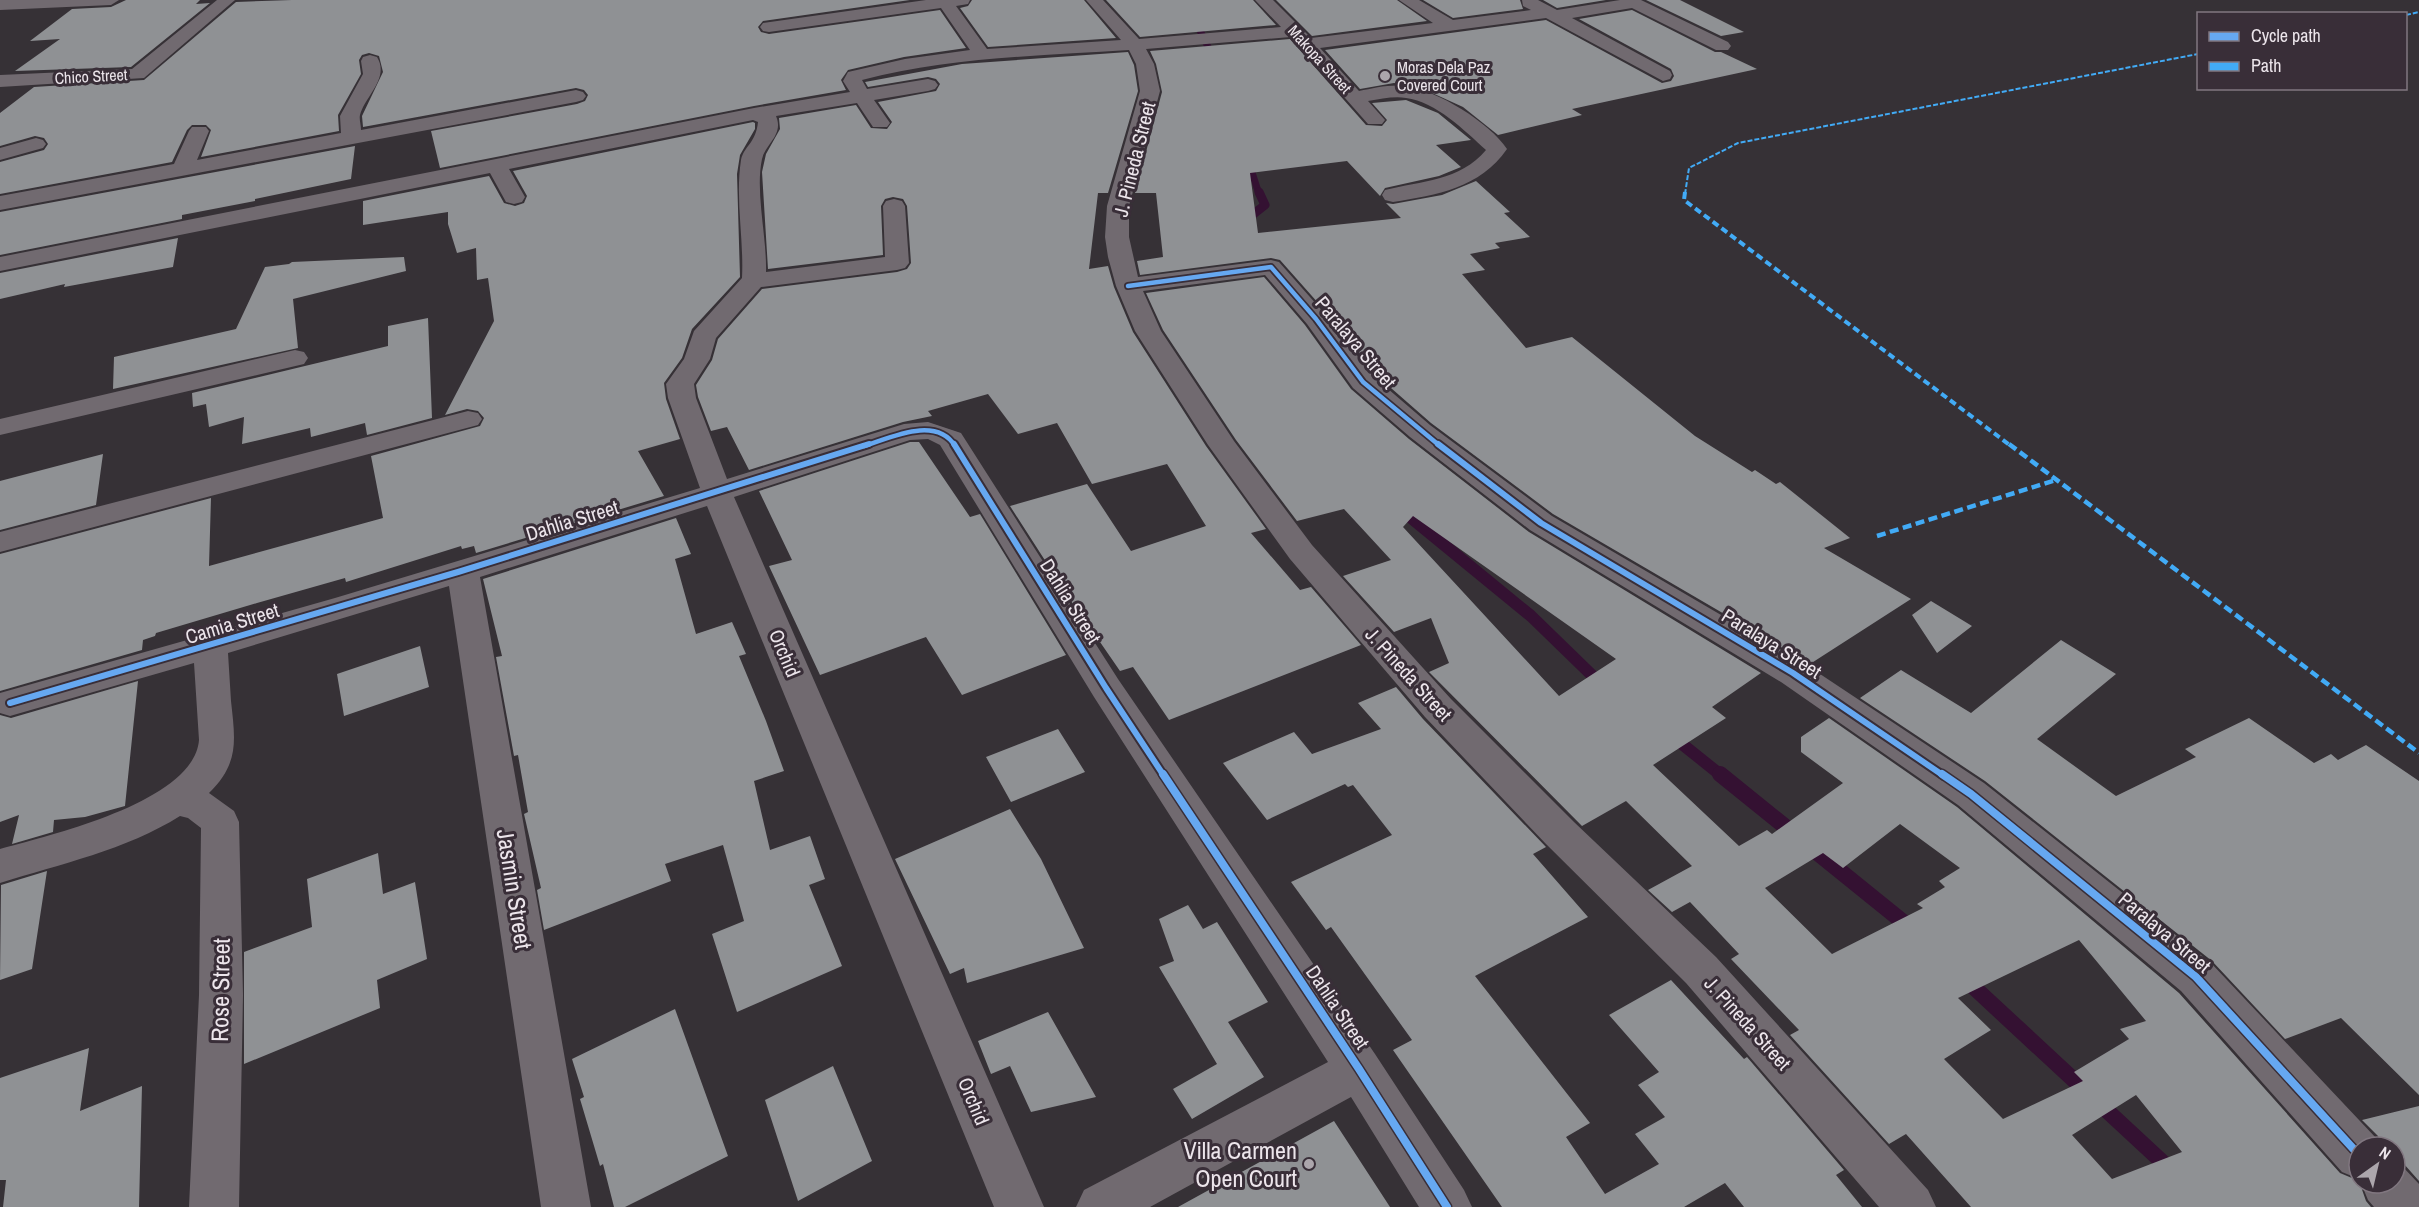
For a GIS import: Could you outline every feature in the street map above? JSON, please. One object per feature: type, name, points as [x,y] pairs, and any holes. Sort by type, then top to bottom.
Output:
[{"type":"street","points":[[0,5],[24,2],[111,0]]},
{"type":"street","name":"Chico Street","points":[[0,81],[138,74],[227,0]]},
{"type":"street","name":"J. Pineda Street","points":[[1094,0],[1136,45],[1150,74],[1150,91],[1118,206],[1117,237],[1128,286],[1148,331],[1222,445],[1301,552],[1437,708],[1560,833],[1701,970],[1911,1207]]},
{"type":"street","name":"Makopa Street","points":[[1263,0],[1301,37],[1375,120]]},
{"type":"street","points":[[1407,0],[1451,26]]},
{"type":"street","points":[[1525,0],[1663,75]]},
{"type":"street","points":[[769,27],[914,3],[954,1],[982,54]]},
{"type":"street","points":[[880,123],[852,81],[855,76],[875,70],[982,54],[1221,39],[1301,37],[1451,26],[1551,15],[1631,1],[1722,46]]},
{"type":"street","points":[[351,139],[350,116],[372,74],[370,61]]},
{"type":"street","points":[[0,264],[754,114],[928,86]]},
{"type":"street","points":[[1355,98],[1405,91],[1422,95],[1483,136],[1497,149],[1490,160],[1449,186],[1394,195]]},
{"type":"street","points":[[0,203],[576,96]]},
{"type":"street","points":[[754,114],[768,119],[769,128],[763,142],[752,157],[750,202],[755,244],[754,281],[897,263],[894,206]]},
{"type":"street","points":[[183,170],[199,131]]},
{"type":"street","points":[[0,154],[36,144]]},
{"type":"street","points":[[495,165],[512,190],[514,197]]},
{"type":"street","name":"Paralaya Street","points":[[1128,286],[1271,267],[1316,319],[1364,382],[1420,431],[1541,524],[1793,674],[1971,794],[2196,977],[2347,1142]]},
{"type":"street","name":"Orchid","points":[[754,281],[703,336],[697,359],[680,384],[682,398],[717,493],[1019,1207]]},
{"type":"street","points":[[0,427],[295,358]]},
{"type":"street","points":[[0,542],[468,419]]},
{"type":"street","name":"Dahlia Street","points":[[463,570],[717,493],[904,433],[924,429],[938,431],[951,439],[1106,688],[1359,1069],[1447,1207]]},
{"type":"street","name":"Camia Street","points":[[10,703],[211,647],[463,570]]},
{"type":"street","name":"Jasmin Street","points":[[463,570],[567,1207]]},
{"type":"street","points":[[0,866],[144,818],[177,800],[206,774],[215,753],[218,731],[214,706],[211,647]]},
{"type":"street","name":"Rose Street","points":[[177,800],[199,805],[220,822],[221,995],[214,1207]]},
{"type":"street","points":[[1101,1207],[1359,1069]]},
{"type":"street","points":[[2396,1195],[2407,1207]]},
{"type":"building","points":[[126,0],[200,0],[196,4],[210,3],[131,67],[15,71],[60,39],[30,41],[72,9],[111,7]]},
{"type":"building","points":[[292,0],[910,0],[763,21],[758,27],[761,32],[769,34],[940,10],[966,48],[904,57],[848,70],[841,80],[846,90],[440,168],[431,131],[577,104],[585,101],[588,95],[584,90],[576,88],[363,127],[362,116],[383,72],[379,56],[369,53],[362,55],[359,60],[361,74],[338,115],[339,131],[201,157],[211,130],[206,125],[192,125],[187,130],[172,162],[0,194],[0,162],[44,150],[48,144],[44,138],[35,136],[0,146],[0,113],[34,87],[144,80],[236,2]]},
{"type":"building","points":[[972,0],[1084,0],[1116,38],[988,47],[960,8],[968,6]]},
{"type":"building","points":[[1106,0],[1253,0],[1276,25],[1140,37]]},
{"type":"building","points":[[1276,0],[1397,0],[1427,21],[1312,36]]},
{"type":"building","points":[[1423,0],[1520,0],[1523,9],[1453,18]]},
{"type":"building","points":[[1543,0],[1606,0],[1557,8]]},
{"type":"building","points":[[1646,0],[1680,0],[1744,32],[1721,36]]},
{"type":"building","points":[[1632,10],[1715,52],[1721,52],[1757,69],[1572,109],[1582,115],[1498,135],[1463,107],[1419,87],[1394,83],[1360,89],[1325,50],[1546,20],[1662,83],[1671,81],[1674,76],[1671,69],[1579,19]]},
{"type":"building","points":[[1290,39],[1366,125],[1382,126],[1387,120],[1372,103],[1406,100],[1438,113],[1471,140],[1436,145],[1461,167],[1439,176],[1385,188],[1380,196],[1347,161],[1250,173],[1258,233],[1401,218],[1386,203],[1393,204],[1442,195],[1476,181],[1510,212],[1504,213],[1530,237],[1495,243],[1500,248],[1470,254],[1485,270],[1462,274],[1526,348],[1572,337],[1695,436],[1752,472],[1755,470],[1776,484],[1780,482],[1850,538],[1824,548],[1911,599],[1810,664],[1553,514],[1431,423],[1375,374],[1327,313],[1280,260],[1271,258],[1140,275],[1137,261],[1163,257],[1156,193],[1135,193],[1162,92],[1156,64],[1150,51]]},
{"type":"building","points":[[1128,52],[1134,65],[1138,91],[1108,193],[1098,193],[1089,269],[1108,266],[1114,287],[1133,332],[1206,446],[1266,529],[1251,533],[1300,590],[1311,587],[1361,645],[1169,720],[1133,667],[1120,671],[1100,642],[1098,643],[1010,506],[1087,484],[1131,551],[1206,526],[1167,464],[1092,484],[1057,423],[1018,434],[988,394],[928,411],[932,416],[903,422],[749,470],[727,427],[711,431],[698,397],[696,385],[712,360],[718,339],[762,289],[897,272],[907,269],[911,263],[907,206],[903,199],[893,197],[885,199],[881,206],[883,255],[768,269],[762,172],[766,154],[780,129],[779,118],[856,105],[871,128],[887,129],[892,122],[878,102],[936,91],[940,84],[936,79],[928,77],[868,87],[865,82],[962,64]]},
{"type":"building","points":[[753,122],[755,129],[740,155],[737,174],[740,277],[692,329],[682,358],[664,383],[666,399],[680,439],[638,451],[664,496],[476,553],[474,546],[462,549],[461,546],[346,582],[345,578],[257,603],[156,633],[155,636],[143,640],[142,650],[0,691],[0,554],[211,498],[209,566],[383,518],[371,456],[480,426],[484,418],[478,411],[467,409],[445,415],[494,321],[488,278],[477,280],[476,248],[457,253],[448,224],[448,212],[363,225],[363,201],[489,176],[504,203],[515,206],[524,203],[527,196],[513,171]]},
{"type":"building","points":[[355,146],[351,179],[182,215],[182,219],[0,255],[0,212]]},
{"type":"building","points":[[178,238],[173,267],[64,287],[65,284],[0,299],[0,273]]},
{"type":"building","points":[[404,257],[406,271],[293,299],[298,348],[113,389],[114,357],[236,329],[265,267],[292,262]]},
{"type":"building","points":[[1264,277],[1305,325],[1351,389],[1409,439],[1529,532],[1761,673],[1712,707],[1726,718],[1653,765],[1739,846],[1767,830],[1772,834],[1843,783],[1801,752],[1801,737],[1829,718],[1957,807],[2179,993],[2340,1173],[2347,1176],[2347,1195],[2364,1195],[2371,1207],[1971,1207],[1906,1134],[1889,1144],[1790,1035],[1799,1030],[1731,959],[1739,954],[1690,902],[1672,912],[1648,890],[1692,866],[1626,801],[1582,826],[1429,672],[1449,663],[1431,618],[1394,632],[1343,576],[1391,560],[1344,509],[1297,521],[1236,440],[1163,330],[1146,293]],"holes":[[[1413,516],[1616,659],[1559,696],[1403,527]],[[1900,824],[1960,868],[1939,881],[1945,887],[1917,904],[1923,908],[1832,954],[1765,888],[1823,853],[1843,868]],[[2079,940],[2146,1021],[2120,1029],[2129,1039],[2074,1072],[2083,1081],[2003,1119],[1944,1059],[1991,1030],[1958,998]],[[2136,1095],[2182,1152],[2112,1179],[2072,1135]]]},
{"type":"building","points":[[428,318],[432,418],[367,435],[365,423],[311,437],[310,428],[242,444],[244,417],[209,427],[206,404],[193,407],[192,393],[388,346],[388,326]]},
{"type":"building","points":[[910,442],[919,442],[970,517],[980,514],[1066,655],[962,695],[926,637],[820,675],[769,566],[792,560],[759,491]]},
{"type":"building","points":[[103,454],[96,505],[0,530],[0,481]]},
{"type":"building","points":[[676,518],[691,554],[675,559],[696,634],[732,622],[746,654],[739,656],[784,771],[754,781],[770,850],[810,836],[825,879],[809,885],[842,966],[737,1012],[712,934],[744,921],[723,845],[665,864],[671,881],[544,930],[537,890],[541,888],[524,814],[528,812],[518,755],[514,756],[496,657],[502,656],[483,579]]},
{"type":"building","points":[[1931,601],[1972,626],[1937,653],[1912,615]]},
{"type":"building","points":[[2061,640],[2116,674],[2037,739],[2116,796],[2196,757],[2185,749],[2249,718],[2314,763],[2331,754],[2338,760],[2366,745],[2419,781],[2419,1095],[2341,1018],[2285,1039],[2212,961],[1985,781],[1860,698],[1901,670],[1971,713]]},
{"type":"building","points":[[420,646],[429,687],[344,716],[337,674]]},
{"type":"building","points":[[138,681],[125,806],[85,817],[54,820],[53,832],[12,844],[19,815],[0,822],[0,715],[11,718]]},
{"type":"building","points":[[1396,687],[1423,719],[1546,847],[1533,854],[1588,917],[1475,976],[1590,1123],[1566,1137],[1605,1194],[1659,1164],[1635,1134],[1665,1117],[1638,1085],[1659,1072],[1609,1015],[1671,980],[1744,1059],[1747,1057],[1844,1170],[1836,1175],[1862,1207],[1744,1207],[1725,1183],[1684,1207],[1502,1207],[1393,1050],[1412,1040],[1331,927],[1326,930],[1291,882],[1392,835],[1353,785],[1348,787],[1345,784],[1267,820],[1223,763],[1294,732],[1312,754],[1381,729],[1358,703]]},
{"type":"building","points":[[1058,729],[1085,772],[1011,802],[986,757]]},
{"type":"building","points":[[1010,809],[1041,859],[1084,948],[967,983],[964,968],[950,974],[895,859]]},
{"type":"building","points":[[378,853],[383,894],[415,882],[427,959],[377,980],[380,1008],[244,1064],[244,952],[312,927],[307,879]]},
{"type":"building","points":[[47,871],[32,969],[0,980],[1,885]]},
{"type":"building","points":[[1188,905],[1203,929],[1217,922],[1268,1002],[1228,1022],[1264,1077],[1192,1119],[1173,1089],[1217,1064],[1159,967],[1174,961],[1159,919]]},
{"type":"building","points":[[675,1009],[728,1156],[625,1207],[614,1207],[603,1164],[600,1166],[580,1099],[584,1097],[572,1059]]},
{"type":"building","points":[[1048,1012],[1096,1097],[1031,1112],[1010,1066],[991,1074],[978,1041]]},
{"type":"building","points":[[89,1048],[80,1111],[142,1086],[139,1207],[3,1207],[6,1180],[0,1180],[0,1078]]},
{"type":"building","points":[[833,1066],[872,1161],[798,1201],[765,1100]]},
{"type":"building","points":[[2419,1106],[2419,1181],[2407,1167],[2407,1135],[2377,1135],[2362,1120]]},
{"type":"building","name":"Villa Carmen Open Court","points":[[1334,1121],[1390,1207],[1178,1207]]},
{"type":"waterway","points":[[1185,0],[1215,61]]},
{"type":"waterway","points":[[1247,157],[1259,194]]},
{"type":"waterway","points":[[1242,223],[1265,205],[1259,192]]},
{"type":"waterway","points":[[1398,507],[1531,616],[1602,685]]},
{"type":"waterway","points":[[1672,736],[1722,776]]},
{"type":"waterway","points":[[1720,774],[1913,930]]},
{"type":"waterway","points":[[1965,979],[2172,1171]]},
{"type":"marked path","points":[[2407,15],[2419,12]]},
{"type":"marked path","points":[[2197,54],[1738,143],[1689,168],[1684,200],[2419,753]]},
{"type":"marked path","points":[[1877,536],[2056,480]]},
{"type":"cycle path","points":[[1128,286],[1271,267],[1316,319],[1363,382],[1420,431],[1541,523],[1793,673],[1971,794],[2196,977],[2347,1142]]},
{"type":"cycle path","points":[[10,703],[458,572],[904,433],[923,431],[939,433],[951,439],[1106,688],[1359,1069],[1447,1207]]},
{"type":"place","name":"Moras Dela Paz Covered Court","points":[[1385,76]]},
{"type":"place","name":"Villa Carmen Open Court","points":[[1309,1164]]}]
